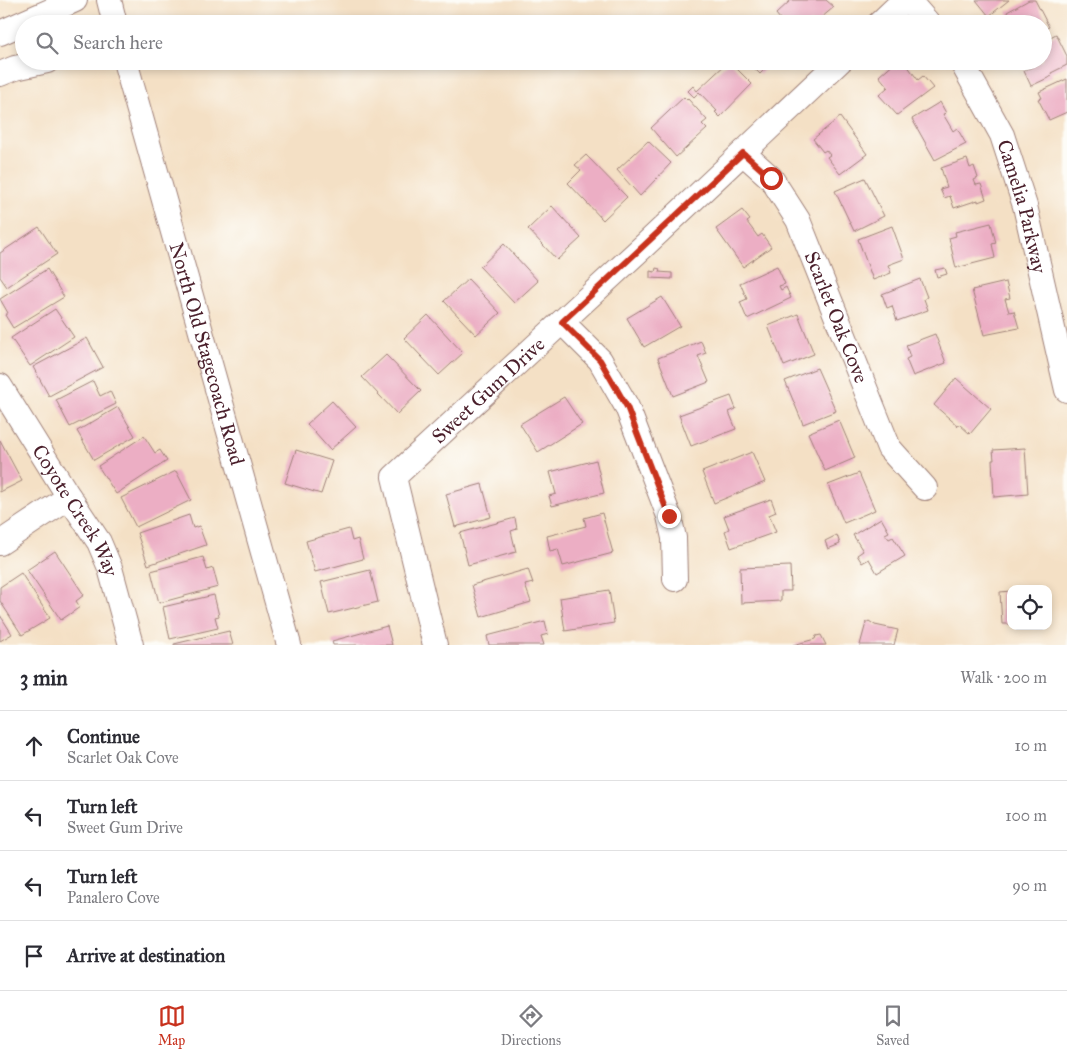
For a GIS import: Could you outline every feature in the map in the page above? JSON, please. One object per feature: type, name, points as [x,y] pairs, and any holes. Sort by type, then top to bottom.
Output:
[{"type":"street","points":[[41,15],[75,0]]},
{"type":"street","points":[[110,0],[113,15]]},
{"type":"street","points":[[888,15],[904,0]]},
{"type":"street","points":[[908,0],[921,15]]},
{"type":"street","points":[[0,33],[15,26]]},
{"type":"street","points":[[0,74],[15,68]]},
{"type":"street","name":"North Old Stagecoach Road","points":[[128,70],[289,645]]},
{"type":"street","name":"Sweet Gum Drive","points":[[435,645],[394,477],[831,70]]},
{"type":"street","name":"Camelia Parkway","points":[[966,70],[1002,135],[1026,206],[1067,390]]},
{"type":"street","name":"Scarlet Oak Cove","points":[[743,153],[771,178],[798,220],[889,448],[925,488]]},
{"type":"street","points":[[562,322],[600,360],[627,407],[669,516],[674,538],[675,580]]},
{"type":"street","name":"Coyote Creek Way","points":[[0,386],[68,497],[99,542],[110,568],[131,645]]},
{"type":"street","points":[[0,543],[68,497]]},
{"type":"building","points":[[791,0],[826,0],[834,7],[825,15],[776,14]]},
{"type":"building","points":[[976,0],[1009,0],[990,15]]},
{"type":"building","points":[[1029,0],[1035,0],[1043,15],[1008,15],[1007,12]]},
{"type":"building","points":[[1056,34],[1067,56],[1067,65],[1051,73],[1052,76],[1031,86],[1024,71],[1052,70],[1052,36]]},
{"type":"building","points":[[719,70],[738,70],[752,84],[720,117],[715,112],[717,111],[699,92],[694,97],[688,91],[693,86],[697,91]]},
{"type":"building","points":[[756,70],[764,70],[760,74]]},
{"type":"building","points":[[886,70],[911,70],[918,80],[923,76],[933,88],[897,115],[879,95],[888,87],[879,76]]},
{"type":"building","points":[[1067,79],[1067,112],[1049,120],[1038,99],[1042,98],[1039,92]]},
{"type":"building","points":[[684,97],[707,120],[702,124],[707,129],[676,157],[651,128]]},
{"type":"building","points":[[940,102],[946,113],[943,114],[953,131],[957,128],[966,144],[935,160],[912,119]]},
{"type":"building","points":[[840,117],[867,154],[840,174],[827,157],[830,155],[826,150],[823,152],[813,139]]},
{"type":"building","points":[[648,141],[671,163],[640,196],[617,170]]},
{"type":"building","points":[[586,155],[627,197],[603,220],[568,183],[581,170],[575,165]]},
{"type":"building","points":[[967,159],[970,168],[974,166],[978,178],[974,180],[976,185],[981,184],[986,199],[954,208],[950,196],[944,198],[940,189],[947,187],[941,168]]},
{"type":"building","points":[[865,178],[884,216],[854,231],[835,191]]},
{"type":"building","points":[[552,206],[581,238],[557,260],[528,229]]},
{"type":"building","points":[[742,210],[750,220],[747,222],[758,237],[762,234],[771,247],[743,267],[716,229]]},
{"type":"building","points":[[991,223],[996,243],[992,244],[995,258],[956,268],[949,238],[956,236],[955,232]]},
{"type":"building","points":[[892,226],[904,259],[888,265],[891,273],[873,280],[858,239]]},
{"type":"building","points":[[39,227],[57,254],[7,287],[0,277],[0,253]]},
{"type":"building","points":[[504,244],[538,281],[514,303],[480,267]]},
{"type":"building","points":[[777,266],[785,284],[779,286],[781,290],[786,287],[791,298],[747,319],[740,302],[747,299],[740,283]]},
{"type":"building","points":[[656,268],[660,269],[659,272],[672,273],[672,279],[650,278],[650,271],[655,272]]},
{"type":"building","points":[[945,268],[947,274],[937,277],[935,270]]},
{"type":"building","points":[[47,269],[64,297],[13,328],[5,315],[8,313],[0,299]]},
{"type":"building","points":[[468,279],[500,313],[476,335],[444,301]]},
{"type":"building","points":[[920,279],[927,297],[924,299],[928,310],[897,321],[892,306],[887,308],[882,294]]},
{"type":"building","points":[[1006,282],[1010,298],[1005,299],[1009,312],[1014,311],[1019,328],[984,335],[972,290]]},
{"type":"building","points":[[662,297],[680,326],[644,347],[627,318]]},
{"type":"building","points":[[55,309],[74,337],[30,366],[11,338]]},
{"type":"building","points":[[798,314],[814,354],[784,366],[768,326]]},
{"type":"building","points":[[428,315],[463,353],[439,375],[404,338]]},
{"type":"building","points":[[935,334],[946,363],[913,376],[906,359],[910,357],[906,345]]},
{"type":"building","points":[[87,338],[103,367],[49,396],[33,367]]},
{"type":"building","points":[[701,341],[706,353],[698,356],[709,382],[673,396],[658,358]]},
{"type":"building","points":[[386,355],[421,391],[397,414],[362,377]]},
{"type":"building","points":[[817,368],[836,411],[803,424],[785,381]]},
{"type":"building","points":[[956,378],[991,409],[970,434],[934,405]]},
{"type":"building","points":[[93,381],[100,396],[110,391],[116,404],[70,427],[56,400]]},
{"type":"building","points":[[731,396],[736,409],[729,412],[736,429],[691,446],[679,415]]},
{"type":"building","points":[[564,397],[582,424],[538,452],[520,424]]},
{"type":"building","points":[[332,401],[356,427],[330,450],[307,424]]},
{"type":"building","points":[[118,407],[135,436],[94,460],[77,431]]},
{"type":"building","points":[[839,420],[855,458],[825,471],[808,433]]},
{"type":"building","points":[[144,436],[155,453],[160,450],[167,461],[116,494],[98,466]]},
{"type":"building","points":[[0,440],[22,481],[0,492]]},
{"type":"building","points":[[1025,448],[1028,494],[994,497],[993,450]]},
{"type":"building","points":[[296,450],[332,461],[321,494],[285,483]]},
{"type":"building","points":[[752,452],[765,482],[714,503],[702,472]]},
{"type":"building","points":[[596,460],[604,493],[552,506],[549,496],[556,494],[550,472]]},
{"type":"building","points":[[176,471],[191,500],[136,527],[121,498]]},
{"type":"building","points":[[859,473],[875,510],[844,523],[828,485]]},
{"type":"building","points":[[482,484],[491,517],[455,527],[446,494]]},
{"type":"building","points":[[771,499],[776,512],[769,515],[776,532],[731,548],[725,531],[729,529],[724,516]]},
{"type":"building","points":[[602,513],[613,553],[563,566],[558,549],[550,551],[547,536],[586,526],[584,518]]},
{"type":"building","points":[[189,515],[193,528],[199,526],[206,545],[148,565],[137,533]]},
{"type":"building","points":[[515,518],[517,529],[511,531],[516,552],[468,565],[460,533]]},
{"type":"building","points":[[881,518],[889,532],[885,534],[889,539],[893,537],[905,556],[877,573],[869,559],[862,563],[857,555],[863,551],[853,535]]},
{"type":"building","points":[[349,529],[352,541],[358,539],[363,559],[315,572],[306,541]]},
{"type":"building","points":[[837,535],[840,544],[828,549],[825,541]]},
{"type":"building","points":[[55,551],[84,595],[76,601],[80,607],[61,620],[27,570]]},
{"type":"building","points":[[203,557],[207,570],[213,568],[218,587],[159,603],[151,571]]},
{"type":"building","points":[[790,566],[791,591],[781,591],[781,601],[741,603],[740,568]]},
{"type":"building","points":[[528,569],[533,583],[525,585],[531,602],[481,617],[472,585]]},
{"type":"building","points":[[370,570],[378,602],[329,614],[321,582]]},
{"type":"building","points":[[21,573],[50,618],[22,635],[0,601],[0,587]]},
{"type":"building","points":[[609,590],[614,623],[565,631],[560,598]]},
{"type":"building","points":[[1007,591],[1007,624],[1002,624],[1000,592]]},
{"type":"building","points":[[214,595],[219,616],[215,617],[218,628],[170,639],[163,607]]},
{"type":"building","points":[[0,615],[12,634],[0,641]]},
{"type":"building","points":[[545,621],[548,634],[541,636],[544,645],[489,645],[487,636]]},
{"type":"building","points":[[869,621],[875,625],[898,630],[894,645],[860,645],[866,623]]},
{"type":"building","points":[[387,626],[392,645],[333,645],[332,641]]},
{"type":"building","points":[[229,631],[233,645],[174,645],[174,644]]},
{"type":"building","points":[[821,635],[826,645],[793,645],[815,639],[816,636]]},
{"type":"route","points":[[669,516],[627,407],[600,360],[562,322],[743,153],[771,178]]}]
